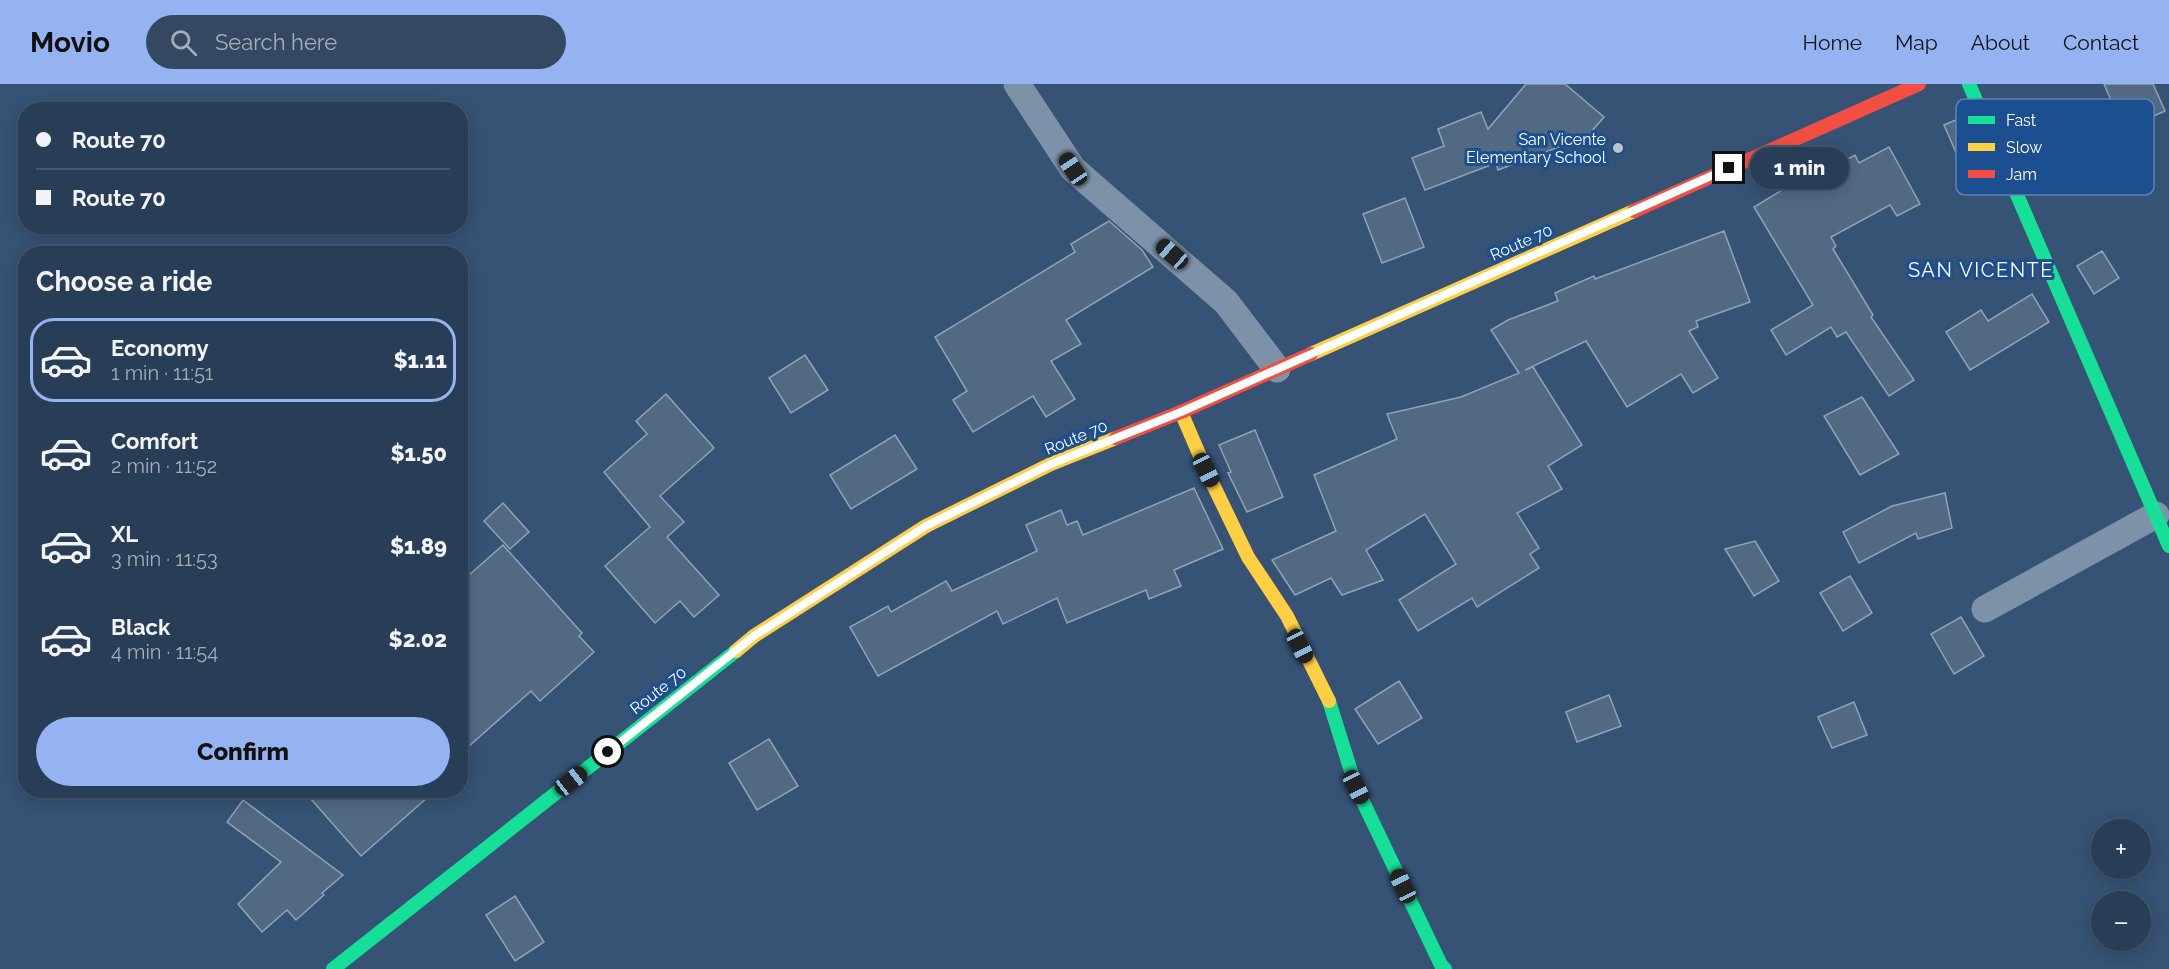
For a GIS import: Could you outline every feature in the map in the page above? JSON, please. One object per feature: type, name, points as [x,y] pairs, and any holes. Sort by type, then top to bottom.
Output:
[{"type":"main road","name":"Route 70","points":[[333,969],[754,636],[926,526],[1051,464],[1181,412],[1919,84]]},
{"type":"main road","points":[[1969,84],[1976,99]]},
{"type":"main road","points":[[2017,195],[2169,546]]},
{"type":"main road","points":[[1181,412],[1248,557],[1287,616],[1331,706],[1356,787],[1445,969]]},
{"type":"street","points":[[1017,84],[1073,169],[1226,302],[1277,369]]},
{"type":"street","points":[[1985,609],[2156,515]]},
{"type":"building","points":[[1526,84],[1565,84],[1604,117],[1578,147],[1572,142],[1498,170],[1496,163],[1425,190],[1412,158],[1444,146],[1438,129],[1481,112],[1488,129]]},
{"type":"building","points":[[2104,84],[2153,84],[2165,111],[2154,116],[2154,99],[2110,99]]},
{"type":"building","points":[[1956,120],[1956,153],[1944,125]]},
{"type":"building","points":[[1889,147],[1920,204],[1897,216],[1890,205],[1831,237],[1836,246],[1833,249],[1873,315],[1871,317],[1914,380],[1889,396],[1846,332],[1837,337],[1831,327],[1786,355],[1771,330],[1813,305],[1754,207],[1797,181],[1800,185],[1855,155],[1859,163]]},
{"type":"building","points":[[1405,198],[1424,247],[1382,263],[1363,214]]},
{"type":"building","points":[[1109,221],[1142,250],[1153,267],[1066,320],[1081,344],[1051,361],[1075,399],[1046,417],[1033,396],[973,432],[953,400],[967,391],[935,337],[1075,252],[1071,244]]},
{"type":"building","points":[[1724,231],[1750,302],[1696,321],[1698,327],[1689,331],[1718,378],[1693,393],[1681,374],[1627,407],[1586,341],[1525,370],[1533,367],[1582,445],[1548,466],[1562,489],[1517,513],[1539,548],[1530,554],[1539,568],[1477,607],[1472,598],[1418,631],[1399,600],[1456,564],[1425,514],[1366,550],[1383,580],[1342,595],[1331,578],[1295,595],[1272,560],[1336,531],[1314,475],[1397,439],[1387,414],[1461,397],[1519,373],[1491,330],[1508,320],[1558,301],[1555,293],[1594,276],[1595,279]]},
{"type":"building","points":[[2102,251],[2119,278],[2094,294],[2077,266]]},
{"type":"building","points":[[2032,294],[2049,322],[1970,370],[1946,332],[1981,310],[1988,321]]},
{"type":"building","points":[[805,355],[828,390],[791,413],[769,378]]},
{"type":"building","points":[[666,394],[714,448],[660,496],[684,522],[667,537],[719,595],[694,617],[680,601],[655,623],[605,566],[650,527],[604,472],[647,434],[636,421]]},
{"type":"building","points":[[1862,397],[1899,454],[1860,475],[1824,416]]},
{"type":"building","points":[[1255,430],[1283,497],[1247,512],[1228,473],[1231,472],[1219,445]]},
{"type":"building","points":[[895,435],[917,469],[851,509],[830,475]]},
{"type":"building","points":[[1194,488],[1223,549],[1174,570],[1181,586],[1149,599],[1146,590],[1067,623],[1057,598],[1003,624],[997,611],[878,676],[850,627],[888,606],[891,612],[946,581],[952,591],[1037,551],[1026,525],[1061,510],[1067,525],[1077,521],[1083,535]]},
{"type":"building","points":[[1945,493],[1952,528],[1918,539],[1916,533],[1859,563],[1843,532],[1892,506]]},
{"type":"building","points":[[503,503],[529,532],[510,549],[484,521]]},
{"type":"building","points":[[1755,541],[1779,581],[1754,596],[1725,549]]},
{"type":"building","points":[[503,545],[582,633],[579,636],[594,652],[540,701],[531,691],[468,747],[468,576]]},
{"type":"building","points":[[1850,576],[1872,613],[1843,631],[1820,593]]},
{"type":"building","points":[[1961,617],[1984,656],[1954,674],[1931,634]]},
{"type":"building","points":[[1399,681],[1422,718],[1378,744],[1355,709]]},
{"type":"building","points":[[1609,695],[1621,726],[1577,742],[1566,712]]},
{"type":"building","points":[[1854,702],[1867,735],[1832,748],[1818,717]]},
{"type":"building","points":[[769,739],[798,786],[757,810],[729,763]]},
{"type":"building","points":[[310,798],[427,798],[361,856]]},
{"type":"building","points":[[243,800],[343,875],[296,920],[287,910],[262,932],[238,904],[281,862],[227,822]]},
{"type":"building","points":[[515,896],[544,942],[515,961],[486,915]]},
{"type":"traffic: fast","points":[[1969,84],[1975,99]]},
{"type":"traffic: fast","points":[[2017,195],[2169,546]]},
{"type":"traffic: fast","points":[[333,969],[736,651]]},
{"type":"traffic: fast","points":[[1329,701],[1356,787],[1441,965],[1445,969]]},
{"type":"traffic: slow","points":[[1311,354],[1634,211]]},
{"type":"traffic: slow","points":[[1181,412],[1248,557],[1287,616],[1329,701]]},
{"type":"traffic: slow","points":[[736,651],[754,636],[926,526],[1051,464],[1116,438]]},
{"type":"traffic: jam","points":[[1634,211],[1919,84]]},
{"type":"traffic: jam","points":[[1116,438],[1181,412],[1311,354]]},
{"type":"place","name":"San Vicente Elementary School","points":[[1618,148]]},
{"type":"district","name":"SAN VICENTE","points":[[1981,270]]},
{"type":"route","points":[[608,752],[754,636],[926,526],[1051,464],[1181,412],[1729,168]]}]
